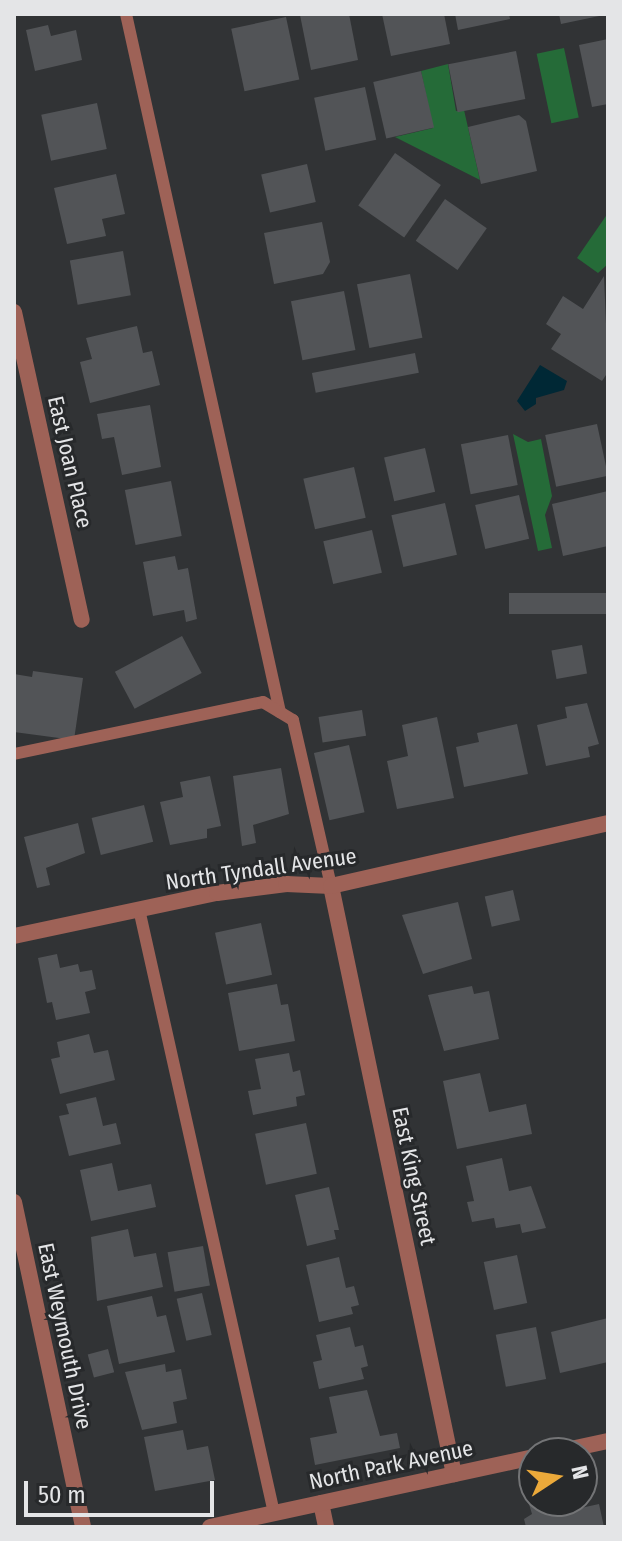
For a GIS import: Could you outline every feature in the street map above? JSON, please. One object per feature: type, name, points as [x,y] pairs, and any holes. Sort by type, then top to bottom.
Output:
[{"type":"street","name":"East Joan Place","points":[[14,312],[82,620]]},
{"type":"street","name":"North Tyndall Avenue","points":[[14,936],[139,909],[286,884],[331,886],[608,823]]},
{"type":"street","name":"East King Street","points":[[331,886],[454,1474]]},
{"type":"street","name":"East Weymouth Drive","points":[[14,1202],[83,1527]]},
{"type":"street","name":"North Park Avenue","points":[[210,1527],[518,1460]]},
{"type":"street","points":[[321,1503],[326,1527]]},
{"type":"lane","points":[[126,14],[280,712]]},
{"type":"lane","points":[[14,754],[263,702],[293,720],[331,886]]},
{"type":"lane","points":[[139,909],[274,1513]]},
{"type":"green space","points":[[564,48],[579,117],[551,123],[537,54]]},
{"type":"green space","points":[[448,64],[456,111],[464,110],[480,180],[395,137],[433,128],[421,71]]},
{"type":"green space","points":[[608,213],[608,264],[598,273],[577,258]]},
{"type":"green space","points":[[513,434],[528,442],[541,439],[552,496],[545,515],[552,548],[538,551]]},
{"type":"water","points":[[540,365],[567,381],[564,390],[536,398],[536,404],[525,411],[517,401]]},
{"type":"building","points":[[349,14],[358,60],[311,70],[300,15]]},
{"type":"building","points":[[382,14],[444,14],[450,44],[391,56]]},
{"type":"building","points":[[455,14],[509,14],[510,19],[458,30]]},
{"type":"building","points":[[559,14],[604,14],[604,15],[561,24]]},
{"type":"building","points":[[286,17],[299,80],[245,91],[231,29]]},
{"type":"building","points":[[48,25],[51,36],[76,30],[82,60],[35,71],[26,30]]},
{"type":"building","points":[[608,39],[608,104],[592,107],[579,45]]},
{"type":"building","points":[[516,51],[525,99],[458,112],[448,64]]},
{"type":"building","points":[[421,71],[434,128],[386,139],[373,82]]},
{"type":"building","points":[[365,87],[376,140],[325,151],[314,98]]},
{"type":"building","points":[[97,103],[107,149],[51,161],[41,115]]},
{"type":"building","points":[[519,115],[526,121],[537,171],[481,184],[468,127]]},
{"type":"building","points":[[395,153],[441,185],[404,238],[358,205]]},
{"type":"building","points":[[307,164],[316,202],[270,213],[261,175]]},
{"type":"building","points":[[116,174],[125,214],[102,219],[106,236],[67,244],[54,188]]},
{"type":"building","points":[[445,199],[487,228],[458,270],[416,241]]},
{"type":"building","points":[[322,222],[330,262],[323,274],[274,284],[264,233]]},
{"type":"building","points":[[123,251],[131,295],[78,305],[70,260]]},
{"type":"building","points":[[410,274],[422,338],[369,348],[357,284]]},
{"type":"building","points":[[604,276],[608,372],[602,381],[551,349],[561,334],[546,324],[563,296],[583,309]]},
{"type":"building","points":[[344,291],[355,350],[302,360],[291,301]]},
{"type":"building","points":[[137,326],[143,353],[152,351],[160,385],[90,403],[80,362],[92,359],[86,338]]},
{"type":"building","points":[[415,353],[419,373],[316,393],[312,373]]},
{"type":"building","points":[[150,405],[161,467],[122,475],[114,437],[102,439],[97,414]]},
{"type":"building","points":[[597,424],[608,476],[556,487],[545,435]]},
{"type":"building","points":[[508,435],[518,485],[471,494],[461,444]]},
{"type":"building","points":[[425,448],[435,492],[394,501],[384,457]]},
{"type":"building","points":[[354,467],[366,518],[315,529],[303,479]]},
{"type":"building","points":[[171,481],[182,536],[136,545],[125,490]]},
{"type":"building","points":[[608,491],[608,546],[563,556],[552,504]]},
{"type":"building","points":[[519,495],[529,539],[485,549],[475,505]]},
{"type":"building","points":[[445,503],[457,555],[403,567],[391,515]]},
{"type":"building","points":[[372,530],[382,573],[333,584],[323,541]]},
{"type":"building","points":[[175,556],[178,570],[188,568],[197,619],[186,622],[184,610],[153,616],[143,562]]},
{"type":"building","points":[[509,593],[608,593],[608,614],[509,614]]},
{"type":"building","points":[[182,636],[202,673],[135,709],[115,672]]},
{"type":"building","points":[[582,645],[587,674],[557,679],[551,650]]},
{"type":"building","points":[[33,671],[83,678],[74,740],[14,732],[14,674],[32,677]]},
{"type":"building","points":[[587,703],[599,744],[588,747],[590,757],[546,766],[537,725],[567,718],[565,707]]},
{"type":"building","points":[[362,710],[366,736],[323,743],[319,717]]},
{"type":"building","points":[[437,717],[454,798],[397,809],[387,761],[408,756],[402,725]]},
{"type":"building","points":[[517,724],[528,774],[464,787],[456,747],[479,742],[477,733]]},
{"type":"building","points":[[349,745],[365,812],[329,820],[314,753]]},
{"type":"building","points":[[281,768],[289,814],[253,825],[256,843],[242,846],[233,776]]},
{"type":"building","points":[[210,776],[221,826],[207,829],[207,838],[170,845],[160,802],[183,797],[180,782]]},
{"type":"building","points":[[144,805],[153,842],[101,855],[92,818]]},
{"type":"building","points":[[78,823],[85,853],[46,868],[50,885],[37,888],[24,837]]},
{"type":"building","points":[[513,890],[520,920],[492,927],[485,897]]},
{"type":"building","points":[[458,902],[472,959],[423,974],[402,915]]},
{"type":"building","points":[[261,923],[272,975],[226,985],[215,933]]},
{"type":"building","points":[[57,954],[60,968],[78,964],[80,972],[92,970],[96,989],[85,992],[90,1013],[56,1020],[52,1002],[47,1003],[38,958]]},
{"type":"building","points":[[277,984],[281,1005],[288,1004],[295,1041],[239,1051],[228,993]]},
{"type":"building","points":[[472,986],[474,994],[489,991],[499,1039],[444,1051],[428,995]]},
{"type":"building","points":[[89,1034],[94,1053],[108,1050],[115,1080],[60,1094],[51,1059],[60,1057],[57,1042]]},
{"type":"building","points":[[289,1053],[293,1072],[300,1070],[305,1095],[296,1097],[297,1106],[253,1115],[248,1091],[261,1089],[255,1059]]},
{"type":"building","points":[[480,1073],[489,1112],[526,1104],[532,1134],[457,1149],[443,1081]]},
{"type":"building","points":[[96,1097],[103,1126],[116,1123],[121,1144],[69,1156],[59,1116],[69,1114],[66,1104]]},
{"type":"building","points":[[306,1123],[317,1174],[266,1185],[255,1134]]},
{"type":"building","points":[[502,1158],[509,1191],[531,1186],[546,1228],[522,1233],[520,1224],[496,1228],[494,1218],[472,1222],[467,1202],[474,1201],[466,1166]]},
{"type":"building","points":[[112,1163],[118,1191],[151,1184],[156,1207],[91,1221],[80,1170]]},
{"type":"building","points":[[329,1187],[339,1230],[334,1230],[336,1239],[307,1246],[295,1195]]},
{"type":"building","points":[[128,1229],[134,1257],[156,1253],[163,1287],[97,1301],[91,1237]]},
{"type":"building","points":[[203,1246],[210,1285],[174,1292],[168,1252]]},
{"type":"building","points":[[517,1255],[527,1303],[494,1310],[484,1262]]},
{"type":"building","points":[[339,1257],[346,1288],[354,1286],[359,1305],[351,1307],[353,1314],[319,1322],[306,1265]]},
{"type":"building","points":[[202,1293],[212,1335],[186,1341],[177,1299]]},
{"type":"building","points":[[152,1296],[157,1317],[166,1315],[175,1352],[119,1364],[107,1306]]},
{"type":"building","points":[[608,1318],[608,1362],[560,1373],[551,1332]]},
{"type":"building","points":[[350,1327],[355,1347],[363,1345],[368,1366],[361,1368],[364,1379],[319,1389],[313,1362],[322,1360],[316,1335]]},
{"type":"building","points":[[536,1327],[546,1379],[506,1387],[496,1335]]},
{"type":"building","points":[[108,1349],[114,1372],[94,1378],[88,1354]]},
{"type":"building","points":[[165,1364],[166,1372],[181,1369],[187,1399],[173,1402],[177,1423],[142,1430],[125,1372]]},
{"type":"building","points":[[367,1390],[380,1436],[397,1433],[400,1448],[315,1465],[310,1438],[337,1433],[329,1397]]},
{"type":"building","points":[[183,1430],[187,1450],[208,1446],[215,1480],[155,1491],[144,1437]]},
{"type":"building","points":[[599,1504],[604,1527],[526,1527],[524,1519],[598,1517]]}]
